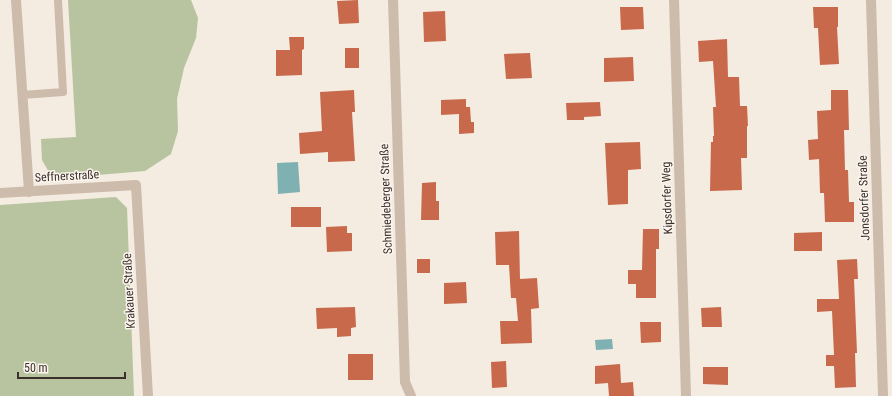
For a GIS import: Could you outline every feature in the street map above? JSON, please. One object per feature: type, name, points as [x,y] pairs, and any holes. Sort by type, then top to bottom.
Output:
[{"type":"street","points":[[16,0],[29,192]]},
{"type":"street","name":"Schmiedeberger Straße","points":[[393,0],[405,382],[411,396]]},
{"type":"street","name":"Kipsdorfer Weg","points":[[674,0],[686,396]]},
{"type":"street","name":"Jonsdorfer Straße","points":[[871,0],[883,396]]},
{"type":"street","name":"Seffnerstraße","points":[[0,193],[136,185]]},
{"type":"street","name":"Krakauer Straße","points":[[136,185],[148,396]]},
{"type":"lane","points":[[22,94],[63,92],[58,0]]},
{"type":"green space","points":[[68,0],[191,0],[198,18],[196,38],[184,68],[177,99],[178,131],[171,154],[145,171],[74,177],[50,174],[42,160],[41,139],[76,137]]},
{"type":"green space","points":[[116,197],[127,208],[134,396],[0,396],[0,205]]},
{"type":"water","points":[[298,162],[300,192],[278,194],[277,163]]},
{"type":"water","points":[[612,339],[613,349],[596,350],[595,340]]},
{"type":"building","points":[[358,0],[359,23],[339,24],[337,1]]},
{"type":"building","points":[[620,7],[643,7],[644,29],[621,30]]},
{"type":"building","points":[[813,7],[838,7],[837,27],[839,64],[820,65],[818,28],[814,28]]},
{"type":"building","points":[[445,11],[446,41],[424,42],[423,12]]},
{"type":"building","points":[[289,37],[304,37],[304,49],[302,50],[302,75],[276,76],[276,50],[290,50]]},
{"type":"building","points":[[727,39],[728,77],[739,77],[740,106],[747,106],[747,158],[741,158],[742,190],[710,191],[711,142],[713,142],[714,136],[713,107],[716,107],[713,61],[699,62],[698,41]]},
{"type":"building","points":[[345,48],[359,48],[359,68],[345,68]]},
{"type":"building","points":[[530,53],[532,78],[506,79],[504,54]]},
{"type":"building","points":[[633,57],[634,81],[604,82],[604,58]]},
{"type":"building","points":[[354,90],[355,112],[352,112],[355,161],[328,162],[328,152],[300,154],[299,133],[322,131],[320,92]]},
{"type":"building","points":[[831,90],[848,90],[849,130],[844,130],[845,170],[848,170],[849,202],[854,202],[854,222],[825,222],[824,193],[820,193],[819,159],[809,160],[808,140],[818,139],[817,111],[831,110]]},
{"type":"building","points":[[466,99],[466,107],[470,107],[471,122],[474,122],[474,133],[459,134],[459,114],[441,115],[441,100]]},
{"type":"building","points":[[600,102],[601,116],[584,117],[584,120],[567,120],[566,103]]},
{"type":"building","points":[[640,142],[641,169],[628,170],[628,204],[608,205],[605,143]]},
{"type":"building","points":[[436,182],[436,201],[439,201],[439,220],[421,220],[422,183]]},
{"type":"building","points":[[291,207],[321,207],[321,227],[291,227]]},
{"type":"building","points":[[347,226],[347,233],[352,233],[352,251],[327,252],[326,227]]},
{"type":"building","points":[[643,229],[659,229],[659,249],[656,249],[656,298],[636,298],[636,284],[628,284],[628,270],[642,270]]},
{"type":"building","points":[[519,231],[520,279],[537,278],[539,308],[531,309],[532,343],[501,344],[500,321],[518,321],[516,298],[511,298],[509,265],[496,265],[495,232]]},
{"type":"building","points":[[822,232],[822,251],[794,251],[794,233]]},
{"type":"building","points":[[417,259],[430,259],[430,273],[417,273]]},
{"type":"building","points":[[857,259],[858,279],[854,279],[857,353],[855,353],[856,387],[835,388],[834,366],[826,366],[826,355],[834,355],[832,311],[817,312],[817,299],[839,299],[837,260]]},
{"type":"building","points":[[466,282],[467,303],[444,304],[444,283]]},
{"type":"building","points":[[355,307],[356,327],[351,328],[351,336],[337,337],[337,328],[317,329],[316,308]]},
{"type":"building","points":[[721,307],[722,327],[702,327],[701,308]]},
{"type":"building","points":[[640,322],[661,322],[661,342],[641,343]]},
{"type":"building","points":[[348,354],[373,354],[373,380],[348,380]]},
{"type":"building","points":[[506,361],[507,387],[492,388],[491,362]]},
{"type":"building","points":[[620,364],[621,383],[633,382],[634,396],[609,396],[608,383],[595,384],[595,366]]},
{"type":"building","points":[[703,367],[728,367],[728,385],[703,384]]}]
